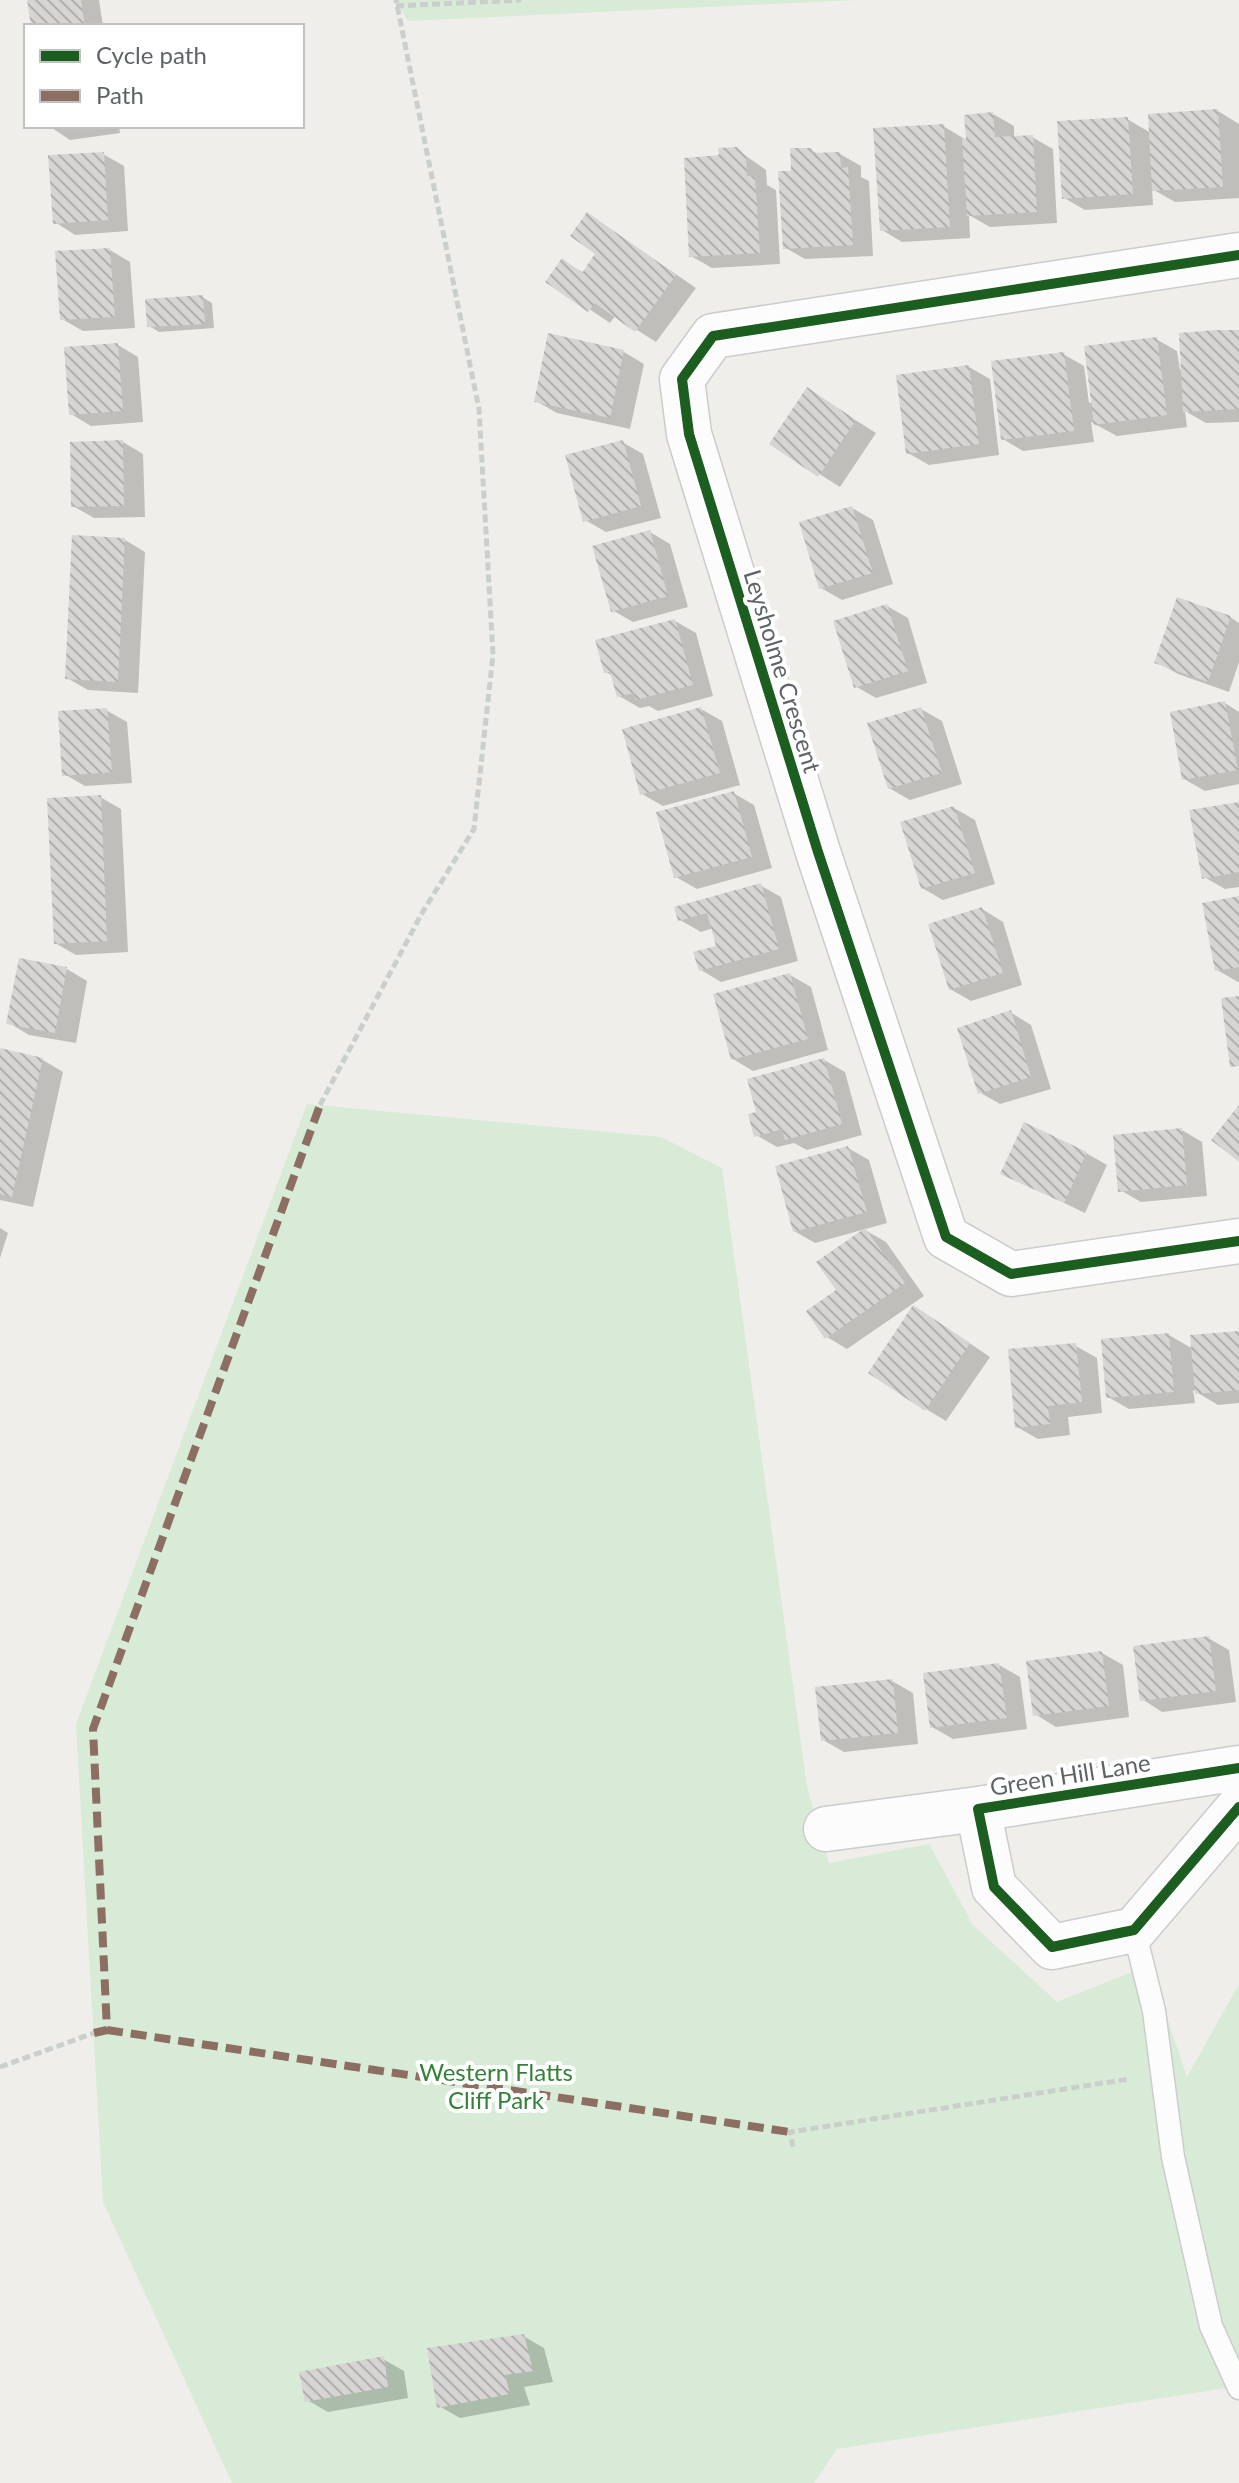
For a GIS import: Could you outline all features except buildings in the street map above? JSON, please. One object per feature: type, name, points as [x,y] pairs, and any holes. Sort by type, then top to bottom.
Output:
[{"type":"street","name":"Leysholme Crescent","points":[[1239,255],[713,336],[682,379],[689,434],[781,733],[946,1237],[1011,1274],[1239,1241]]},
{"type":"street","name":"Green Hill Lane","points":[[826,1829],[978,1809],[1239,1768]]},
{"type":"street","points":[[1134,1930],[1239,1807]]},
{"type":"street","name":"Green Hill Lane","points":[[978,1809],[994,1887],[1052,1947],[1134,1930]]},
{"type":"lane","points":[[1134,1930],[1154,2011],[1173,2157],[1211,2326],[1239,2388]]},
{"type":"path","points":[[320,1105],[422,913],[474,829],[493,655],[479,409],[396,3],[521,0]]},
{"type":"path","points":[[0,2067],[94,2033]]},
{"type":"path","points":[[793,2147],[790,2132],[1162,2074]]},
{"type":"green space","points":[[395,0],[857,0],[408,21]]},
{"type":"green space","name":"Western Flatts Cliff Park","points":[[307,1104],[661,1137],[722,1168],[807,1787],[829,1863],[929,1844],[973,1925],[1057,2002],[1149,1965],[1187,2077],[1239,1984],[1239,2386],[837,2449],[814,2483],[232,2483],[103,2202],[76,1724]]},
{"type":"marked path","points":[[94,2033],[107,2030],[93,1729],[320,1105]]},
{"type":"marked path","points":[[107,2030],[790,2132]]},
{"type":"cycle path","points":[[1239,255],[713,336],[682,379],[689,434],[818,852],[946,1237],[1011,1274],[1239,1241]]},
{"type":"cycle path","points":[[1239,1768],[978,1809],[994,1887],[1052,1947],[1134,1930],[1239,1807]]}]
